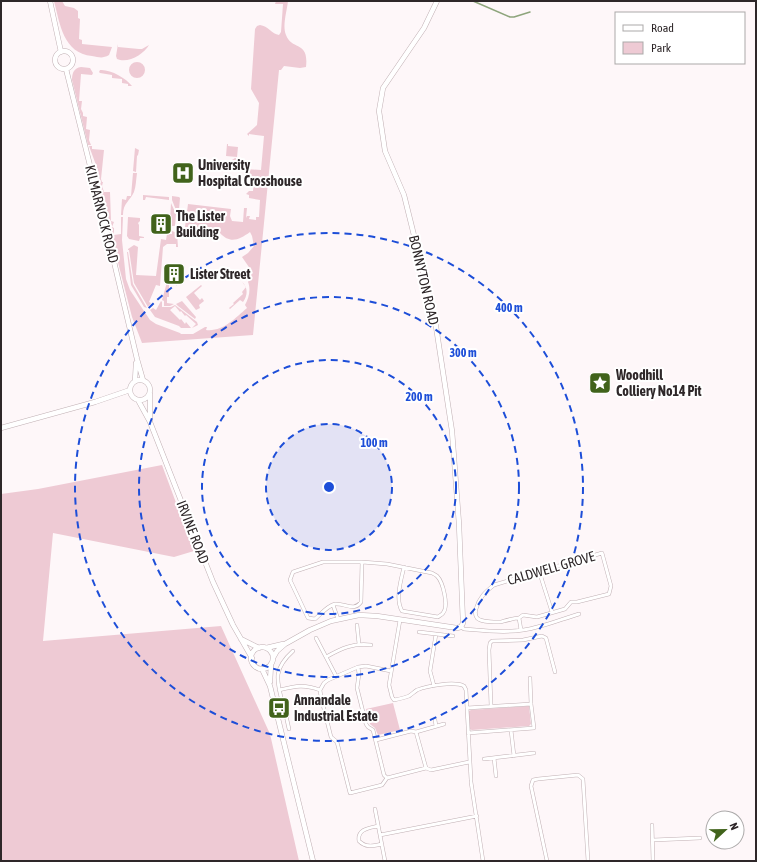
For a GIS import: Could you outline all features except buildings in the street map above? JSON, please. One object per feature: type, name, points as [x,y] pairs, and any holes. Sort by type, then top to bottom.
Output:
[{"type":"main road","name":"KILMARNOCK ROAD","points":[[50,1],[61,52]]},
{"type":"main road","name":"BONNYTON ROAD","points":[[437,1],[424,28],[383,88],[379,111],[385,151],[404,195],[436,328],[452,431],[459,524],[463,623],[461,627]]},
{"type":"main road","name":"KILMARNOCK ROAD","points":[[61,52],[67,52],[72,56],[72,63],[66,69],[58,67],[56,62],[56,56],[61,52]]},
{"type":"main road","name":"KILMARNOCK ROAD","points":[[66,69],[143,380]]},
{"type":"main road","name":"KILMARNOCK ROAD","points":[[135,381],[137,359]]},
{"type":"main road","points":[[143,380],[148,384],[150,394],[145,399],[138,400],[132,397],[130,390],[131,385],[135,381],[143,380]]},
{"type":"main road","points":[[1,428],[95,402],[130,390]]},
{"type":"main road","name":"IRVINE ROAD","points":[[150,394],[150,422]]},
{"type":"main road","name":"IRVINE ROAD","points":[[138,400],[150,422],[213,582],[233,625],[252,658]]},
{"type":"main road","points":[[270,686],[271,664],[277,651],[285,644],[310,630],[331,621],[365,616],[377,616],[457,628],[461,627]]},
{"type":"main road","points":[[241,639],[259,648],[285,644]]},
{"type":"main road","points":[[259,648],[254,651],[252,658],[256,667],[262,669],[270,686],[313,861]]},
{"type":"main road","points":[[266,648],[271,652],[273,658]]},
{"type":"main road","points":[[262,669],[271,664]]},
{"type":"street","name":"CALDWELL GROVE","points":[[602,553],[611,586],[610,594],[577,602],[571,602],[565,609],[537,616],[523,615],[519,618],[511,618],[503,622],[485,621],[476,617],[475,613],[478,602],[485,592],[494,585],[540,571],[602,553]]},
{"type":"street","points":[[362,562],[360,604],[353,608],[338,604],[333,605],[315,619],[308,618],[290,580],[293,572],[323,562],[362,562],[387,564],[404,567],[432,573],[438,576],[445,593],[446,602],[445,611],[443,614],[438,617],[402,611],[400,607],[400,595],[404,567]]},
{"type":"street","name":"CALDWELL GROVE","points":[[540,571],[552,612]]},
{"type":"street","points":[[333,605],[338,619]]},
{"type":"street","points":[[461,627],[464,629],[489,631],[521,630],[536,628],[579,614]]},
{"type":"street","points":[[519,618],[521,630]]},
{"type":"street","points":[[400,620],[389,685],[394,700],[410,695],[416,691],[434,686],[460,684],[464,686],[466,690],[469,762],[483,861]]},
{"type":"street","points":[[357,625],[359,644]]},
{"type":"street","points":[[419,632],[453,636]]},
{"type":"street","points":[[434,686],[430,671],[436,634]]},
{"type":"street","points":[[492,706],[489,650],[490,643],[492,641],[523,640],[542,636],[546,638],[555,672]]},
{"type":"street","points":[[316,638],[336,676]]},
{"type":"street","points":[[326,657],[342,648],[359,644],[371,645]]},
{"type":"street","points":[[289,729],[277,680],[279,670],[283,662],[293,651]]},
{"type":"street","points":[[391,671],[366,666],[358,667],[336,676],[324,683],[320,690],[331,737],[337,742],[350,793],[382,785],[387,778],[426,768],[431,770],[469,762]]},
{"type":"street","points":[[358,667],[358,688],[366,724],[373,730],[384,775],[387,778]]},
{"type":"street","points":[[468,733],[534,728],[530,678]]},
{"type":"street","points":[[279,690],[300,685],[310,686],[320,690]]},
{"type":"street","points":[[467,708],[531,704]]},
{"type":"street","points":[[434,720],[436,726]]},
{"type":"street","points":[[376,740],[412,731],[416,732],[444,724]]},
{"type":"street","points":[[511,730],[514,756]]},
{"type":"street","points":[[416,732],[426,768]]},
{"type":"street","points":[[484,759],[534,753]]},
{"type":"street","points":[[494,758],[496,776]]},
{"type":"street","points":[[547,861],[531,786],[533,780],[578,775],[583,779],[588,861]]},
{"type":"street","points":[[375,809],[385,861]]},
{"type":"street","points":[[380,835],[476,816]]},
{"type":"street","points":[[652,825],[653,861]]},
{"type":"street","points":[[378,826],[366,828],[361,831],[359,834],[359,841],[364,846],[382,844]]},
{"type":"street","points":[[653,840],[700,838]]},
{"type":"green space","points":[[54,1],[62,1],[65,6],[74,8],[78,11],[78,18],[80,19],[79,39],[82,40],[82,44],[112,47],[109,55],[99,57],[82,54],[75,49],[64,36]]},
{"type":"green space","points":[[276,1],[288,1],[285,23],[286,35],[292,43],[303,49],[306,59],[306,67],[300,68],[284,66],[281,70],[279,70],[253,335],[142,343],[132,317],[101,196],[100,180],[89,146],[92,146],[92,149],[104,150],[101,179],[103,182],[102,186],[104,192],[110,192],[111,221],[114,222],[112,227],[114,228],[114,235],[121,234],[121,217],[123,217],[122,240],[126,279],[130,290],[150,320],[181,334],[193,334],[205,327],[207,327],[206,330],[218,329],[233,320],[247,308],[245,305],[249,294],[248,282],[250,279],[244,272],[242,274],[240,272],[243,269],[249,276],[253,273],[242,257],[254,246],[252,236],[250,232],[238,239],[231,240],[216,232],[216,230],[185,227],[188,204],[231,209],[230,216],[232,221],[243,222],[244,208],[247,208],[246,218],[247,216],[250,216],[249,219],[256,220],[256,217],[259,217],[260,200],[249,198],[249,195],[246,194],[249,191],[253,191],[254,181],[249,180],[246,169],[261,170],[264,136],[249,134],[249,136],[247,134],[257,125],[259,103],[251,89],[255,29],[260,25],[279,35],[281,32],[283,4],[275,4]]},
{"type":"green space","points":[[118,44],[118,47],[139,49],[149,45],[140,55],[131,59],[121,60],[117,59],[116,56]]},
{"type":"green space","points":[[137,62],[144,67],[145,70],[140,77],[137,78],[130,73],[129,70],[134,63]]},
{"type":"green space","points":[[81,67],[90,68],[93,73],[92,75],[81,74],[79,101],[82,101],[81,109],[83,116],[87,117],[86,129],[90,130],[89,140],[91,145],[88,145],[72,80],[74,71]]},
{"type":"green space","points":[[100,70],[118,75],[132,86],[122,83],[122,79],[112,78],[112,75],[100,73]]},
{"type":"green space","points":[[227,144],[228,146],[238,147],[237,157],[226,156]]},
{"type":"green space","points":[[135,148],[139,150],[136,172],[133,171]]},
{"type":"green space","points":[[235,158],[238,159],[239,170],[232,169],[232,160]]},
{"type":"green space","points":[[133,173],[137,173],[135,190],[132,195],[125,205],[123,215],[121,215],[122,199],[126,200],[127,196],[131,196]]},
{"type":"green space","points":[[143,195],[169,197],[169,200],[146,197],[145,200],[143,200]]},
{"type":"green space","points":[[172,196],[180,198],[179,210],[176,210]]},
{"type":"green space","points":[[171,203],[176,214],[175,226],[172,226],[172,222],[170,221]]},
{"type":"green space","points":[[128,217],[140,218],[138,223],[139,236],[144,238],[140,238],[139,241],[129,239],[127,236]]},
{"type":"green space","points":[[172,231],[177,233],[178,247],[176,247],[176,244],[167,244],[163,247],[160,286],[156,285],[149,302],[151,303],[148,307],[134,283],[128,249],[134,245],[138,247],[136,275],[156,276],[161,239],[166,240],[167,234],[172,234]]},
{"type":"green space","points":[[127,252],[133,284],[147,308],[144,307],[131,285]]},
{"type":"green space","points":[[168,266],[171,266],[169,297],[167,297],[167,303],[174,304],[164,306],[164,301],[162,300],[167,282]]},
{"type":"green space","points":[[201,285],[202,286],[194,293],[200,300],[202,298],[204,301],[199,305],[200,308],[196,310],[186,297]]},
{"type":"green space","points":[[246,287],[247,291],[243,302],[240,300],[230,309],[229,308],[234,304],[233,303],[243,294],[242,292]]},
{"type":"green space","points":[[161,301],[162,307],[171,307],[175,305],[197,322],[198,325],[192,328],[196,324],[181,311],[180,312],[175,306],[170,310],[185,324],[186,322],[191,328],[181,328],[155,317],[150,310],[153,308],[156,310]]},
{"type":"green space","points":[[182,301],[196,317],[195,319],[176,304]]},
{"type":"green space","points":[[162,465],[194,551],[174,557],[53,533],[43,641],[221,626],[270,734],[299,861],[1,861],[1,494],[38,489]]},
{"type":"green space","points":[[393,703],[400,730],[378,735],[375,728],[370,724],[366,709]]},
{"type":"green space","points":[[529,706],[531,724],[529,726],[469,729],[469,711],[471,710]]},
{"type":"waterway","points":[[473,1],[510,17],[530,12]]},
{"type":"place","name":"University Hospital Crosshouse","points":[[183,173]]},
{"type":"place","name":"The Lister Building","points":[[161,224]]},
{"type":"place","name":"Lister Street","points":[[174,274]]},
{"type":"place","name":"Woodhill Colliery No14 Pit","points":[[600,383]]},
{"type":"place","name":"Annandale Industrial Estate","points":[[279,708]]}]
